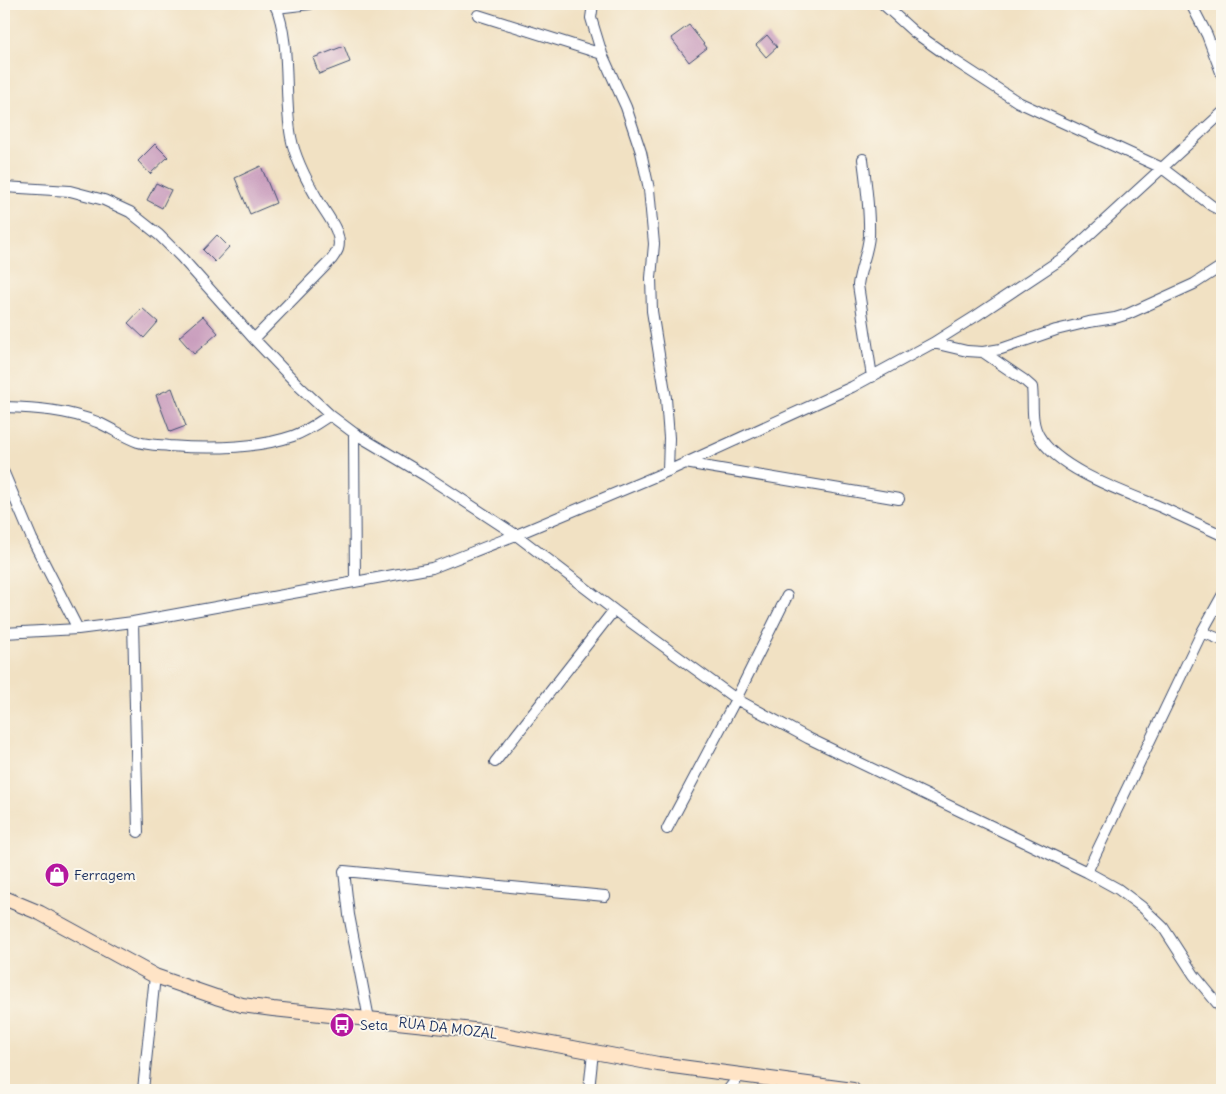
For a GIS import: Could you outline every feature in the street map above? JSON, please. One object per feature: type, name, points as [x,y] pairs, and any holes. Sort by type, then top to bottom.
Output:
[{"type":"main road","name":"RUA DA MOZAL","points":[[4,898],[40,913],[155,976],[242,1005],[483,1031],[658,1064],[852,1090]]},
{"type":"street","points":[[254,339],[332,259],[338,248],[338,236],[311,188],[291,138],[284,52],[275,6],[310,4]]},
{"type":"street","points":[[593,4],[591,18],[602,54],[626,107],[641,152],[649,189],[654,244],[651,278],[652,312],[666,398],[669,438],[668,471]]},
{"type":"street","points":[[882,4],[922,37],[987,83],[1018,102],[1162,168],[1212,206],[1222,211]]},
{"type":"street","points":[[1191,4],[1207,35],[1222,75]]},
{"type":"street","points":[[478,15],[602,54]]},
{"type":"street","points":[[4,633],[78,629],[133,622],[432,568],[668,471],[852,388],[933,343],[976,316],[1066,256],[1222,112]]},
{"type":"street","points":[[863,159],[869,207],[869,237],[858,285],[872,377]]},
{"type":"street","points":[[4,187],[70,191],[104,200],[130,212],[159,235],[181,257],[254,339],[300,387],[354,434],[426,476],[516,534],[614,610],[736,699],[808,738],[1088,872],[1118,889],[1142,907],[1163,927],[1194,975],[1222,1008]]},
{"type":"street","points":[[933,343],[967,351],[983,352],[1001,349],[1056,330],[1128,314],[1161,297],[1194,284],[1222,266]]},
{"type":"street","points":[[983,352],[1032,387],[1034,420],[1038,434],[1048,450],[1064,462],[1113,488],[1222,535]]},
{"type":"street","points":[[4,408],[66,411],[98,423],[138,442],[208,448],[262,444],[293,436],[311,428],[330,415]]},
{"type":"street","points":[[354,434],[355,582]]},
{"type":"street","points":[[684,463],[899,499]]},
{"type":"street","points":[[4,473],[32,539],[78,629]]},
{"type":"street","points":[[667,830],[736,699],[787,596]]},
{"type":"street","points":[[1088,872],[1202,632],[1222,596]]},
{"type":"street","points":[[495,762],[614,610]]},
{"type":"street","points":[[133,622],[138,832]]},
{"type":"street","points":[[1202,632],[1222,640]]},
{"type":"street","points":[[369,1019],[348,915],[344,871],[605,896]]},
{"type":"street","points":[[143,1090],[155,976]]},
{"type":"street","points":[[589,1090],[593,1052]]},
{"type":"street","points":[[728,1090],[741,1074]]},
{"type":"building","points":[[689,25],[707,48],[689,62],[671,38]]},
{"type":"building","points":[[767,35],[777,47],[766,57],[756,45]]},
{"type":"building","points":[[344,46],[350,62],[319,74],[313,58]]},
{"type":"building","points":[[155,144],[168,157],[150,174],[138,161]]},
{"type":"building","points":[[261,166],[276,203],[250,214],[235,178]]},
{"type":"building","points":[[156,183],[171,190],[162,208],[147,200]]},
{"type":"building","points":[[217,235],[229,247],[215,262],[203,250]]},
{"type":"building","points":[[142,308],[158,322],[144,338],[128,323]]},
{"type":"building","points":[[203,316],[218,333],[194,354],[179,337]]},
{"type":"building","points":[[172,388],[186,426],[170,432],[156,395]]},
{"type":"place","name":"Ferragem","points":[[57,875]]},
{"type":"place","name":"Seta","points":[[342,1025]]}]
